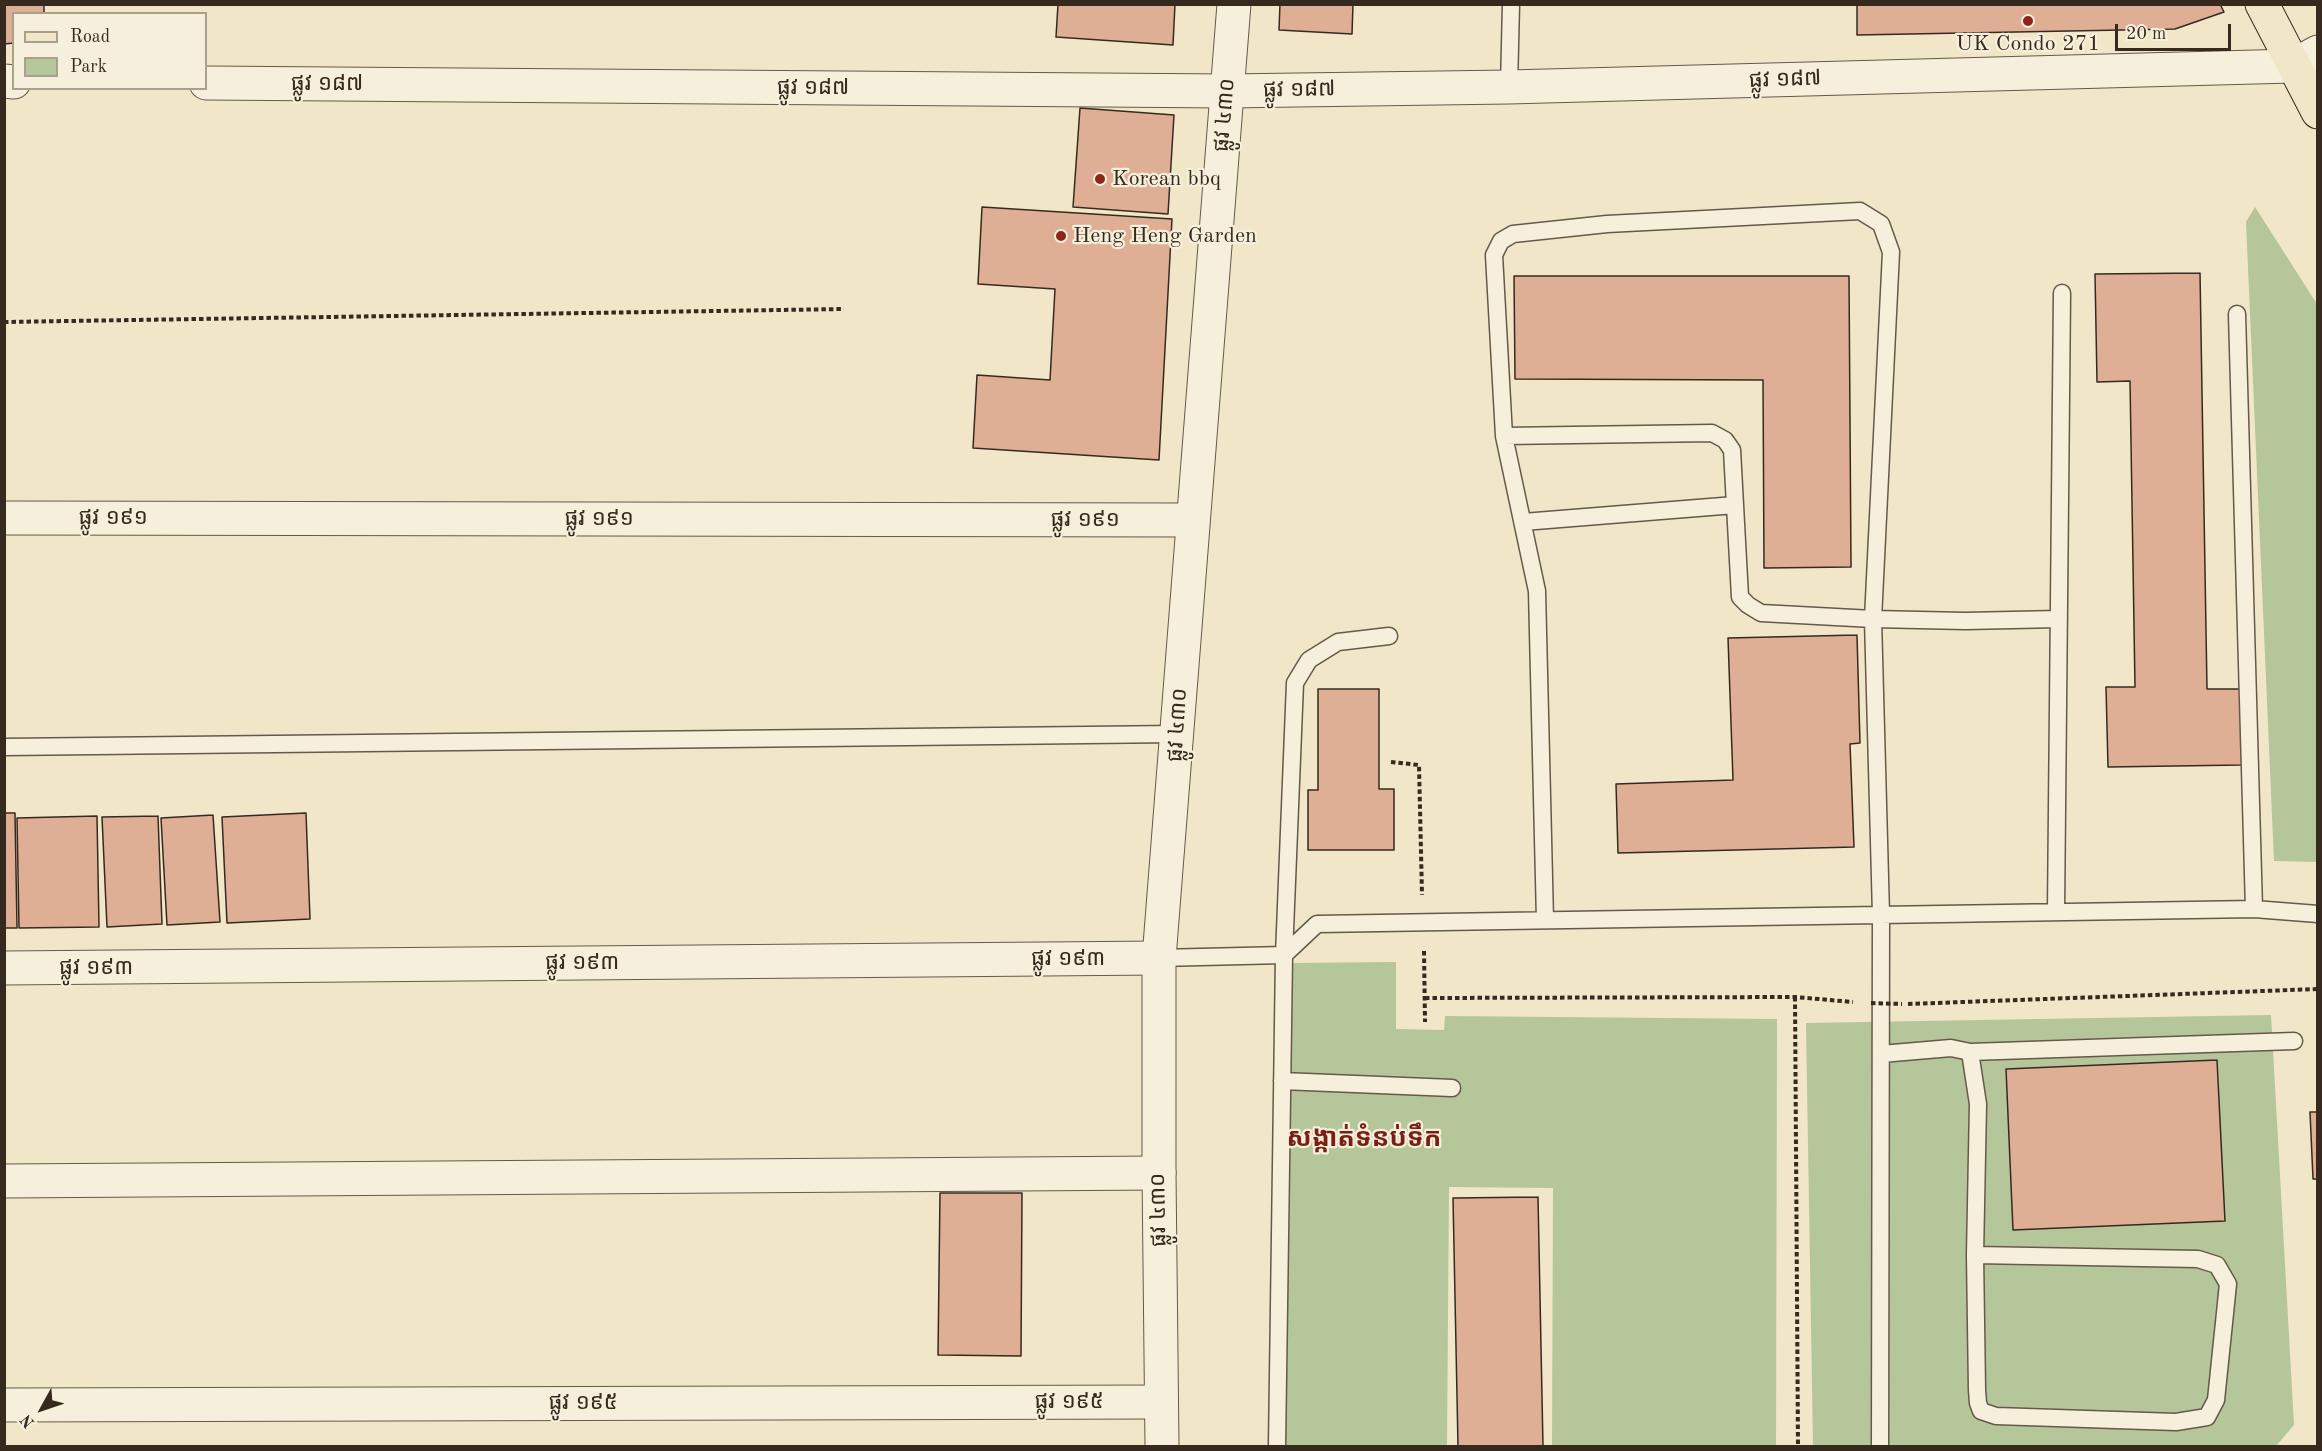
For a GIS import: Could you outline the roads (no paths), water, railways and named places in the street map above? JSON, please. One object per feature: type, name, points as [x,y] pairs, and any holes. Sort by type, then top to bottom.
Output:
[{"type":"main road","points":[[2262,4],[2305,59],[2318,112]]},
{"type":"street","name":"ផ្លូវ ៤៣០","points":[[1162,1446],[1159,1173],[1160,958],[1234,4]]},
{"type":"street","name":"ផ្លូវ ១៨៧","points":[[207,83],[1227,91],[1509,87],[2305,59]]},
{"type":"street","name":"ផ្លូវ ១៩១","points":[[4,518],[1193,520]]},
{"type":"street","name":"ផ្លូវ ១៩៣","points":[[4,968],[1160,958]]},
{"type":"street","points":[[4,1180],[1159,1173]]},
{"type":"street","name":"ផ្លូវ ១៩៥","points":[[4,1405],[1161,1402]]},
{"type":"lane","points":[[1509,87],[1511,4]]},
{"type":"lane","points":[[1545,920],[1537,591],[1504,436],[1494,255],[1501,241],[1513,234],[1607,224],[1860,211],[1881,224],[1891,252],[1873,619],[1881,915],[1880,1446]]},
{"type":"lane","points":[[2056,912],[2062,293]]},
{"type":"lane","points":[[2237,314],[2254,909]]},
{"type":"lane","points":[[1504,436],[1712,433],[1725,440],[1732,450],[1740,597],[1761,613],[1965,621],[2059,618]]},
{"type":"lane","points":[[1523,522],[1735,505]]},
{"type":"lane","points":[[1277,1446],[1284,955],[1295,683],[1309,660],[1338,642],[1389,636]]},
{"type":"lane","points":[[4,747],[1177,734]]},
{"type":"lane","points":[[1160,958],[1284,955],[1317,924],[2254,909],[2318,914]]},
{"type":"lane","points":[[1881,1054],[1951,1048],[1970,1052],[2294,1041]]},
{"type":"lane","points":[[1970,1052],[1978,1104],[1976,1255],[1977,1390],[1981,1412],[1996,1416],[2176,1422],[2207,1417],[2216,1400],[2228,1284],[2217,1265],[2198,1259],[1976,1255]]},
{"type":"lane","points":[[1282,1081],[1452,1088]]},
{"type":"place","name":"UK Condo 271","points":[[2028,21]]},
{"type":"place","name":"Korean bbq","points":[[1100,179]]},
{"type":"place","name":"Heng Heng Garden","points":[[1061,236]]},
{"type":"district","name":"សង្កាត់ទំនប់ទឹក","points":[[1364,1139]]}]
